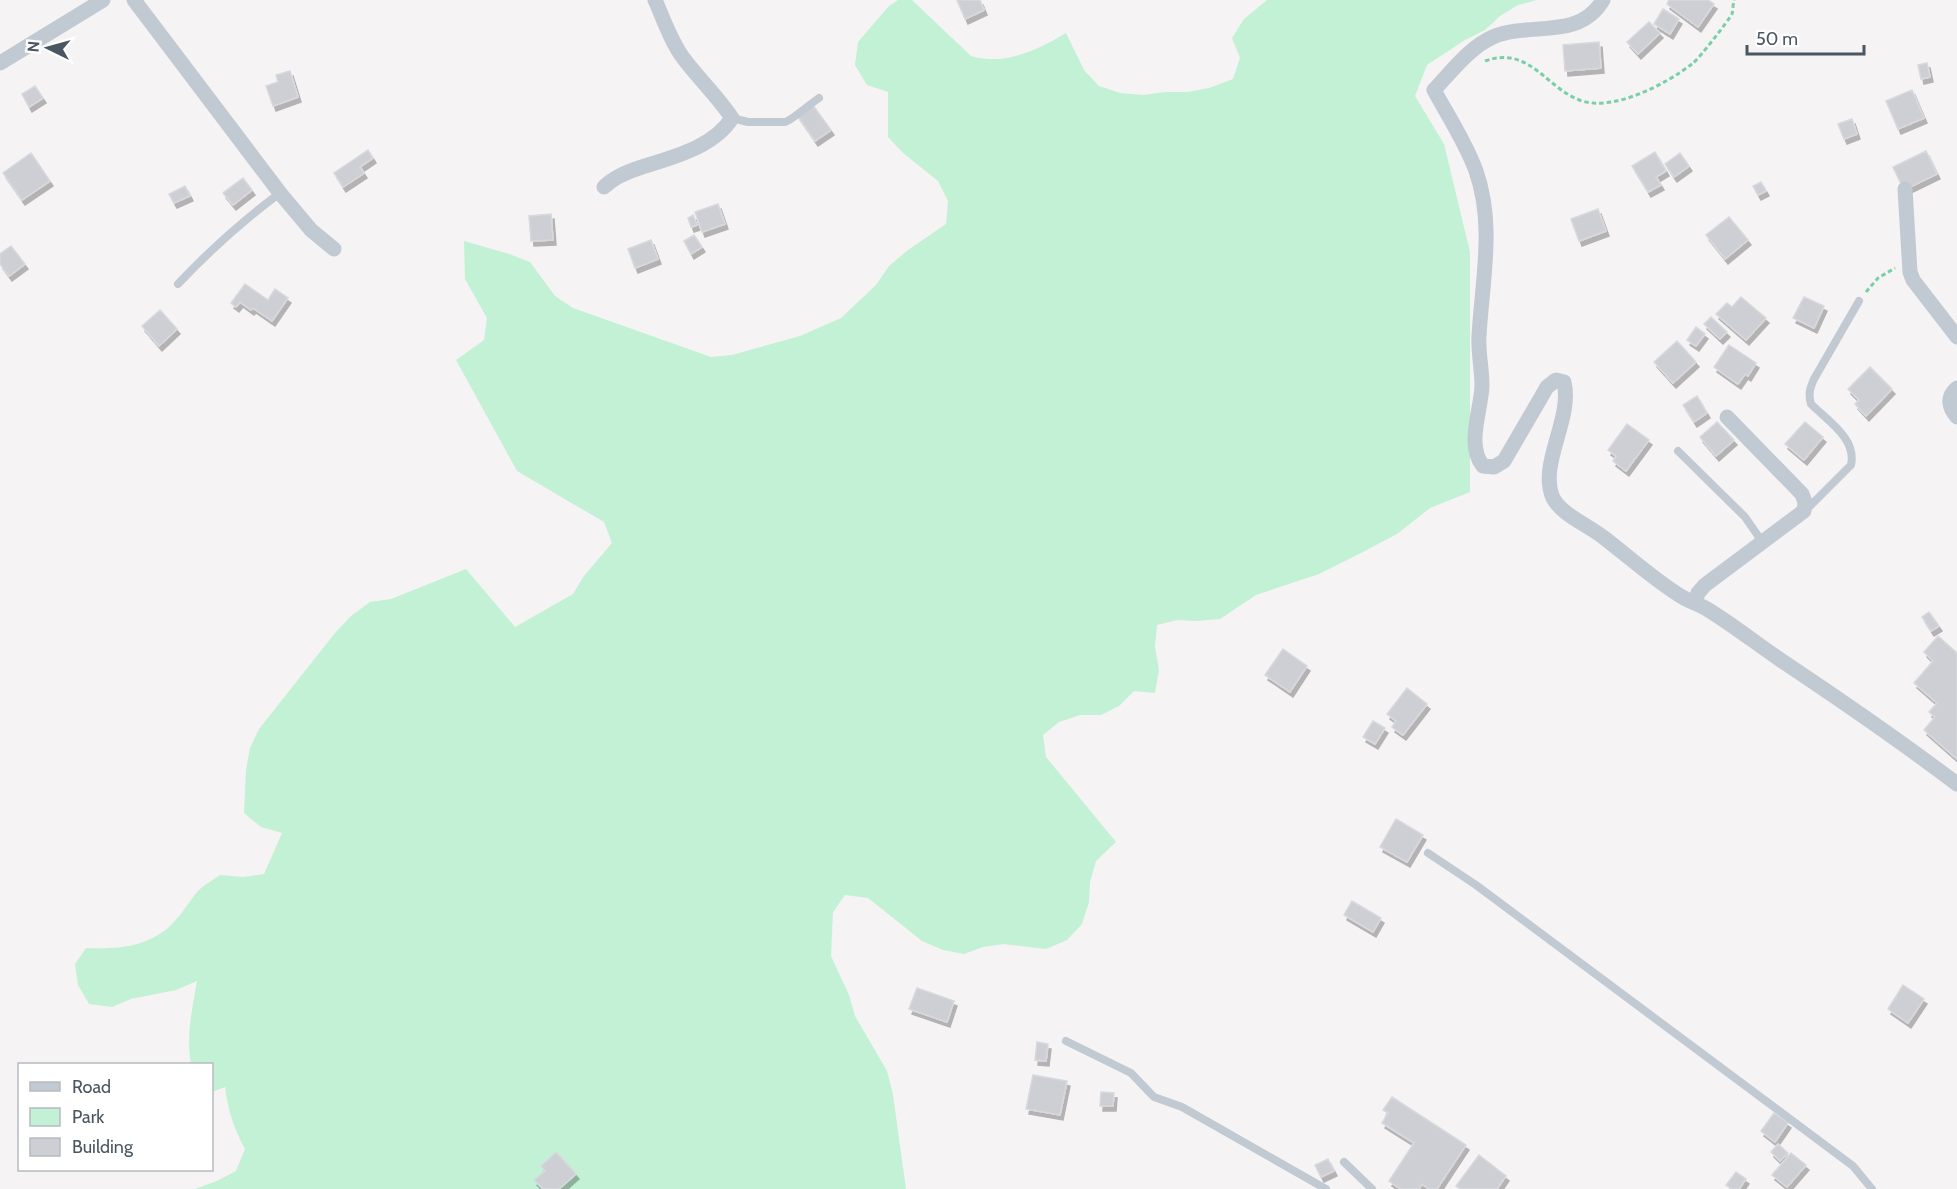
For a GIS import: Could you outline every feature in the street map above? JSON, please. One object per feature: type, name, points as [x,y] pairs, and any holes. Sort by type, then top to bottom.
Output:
[{"type":"street","points":[[0,63],[103,0]]},
{"type":"street","points":[[134,0],[280,193],[311,230],[334,249]]},
{"type":"street","points":[[604,187],[632,171],[671,158],[703,143],[728,126],[732,118],[674,44],[655,0]]},
{"type":"street","points":[[1603,0],[1587,19],[1574,25],[1555,29],[1515,30],[1491,38],[1470,54],[1434,90],[1476,172],[1485,215],[1487,254],[1479,337],[1482,388],[1475,442],[1476,458],[1483,466],[1494,467],[1504,461],[1547,387],[1556,380],[1564,382],[1567,393],[1566,405],[1551,465],[1550,487],[1554,500],[1564,511],[1595,531],[1680,596],[1705,608],[1868,719],[1957,784]]},
{"type":"street","points":[[1905,189],[1908,264],[1913,280],[1957,337]]},
{"type":"street","points":[[1957,388],[1950,398],[1950,405],[1957,417]]},
{"type":"street","points":[[1695,603],[1698,593],[1705,585],[1804,511],[1805,502],[1802,494],[1727,417]]},
{"type":"lane","points":[[732,118],[748,122],[785,122],[819,98]]},
{"type":"lane","points":[[178,284],[241,222],[280,193]]},
{"type":"lane","points":[[1804,511],[1851,465],[1853,457],[1849,442],[1811,404],[1809,397],[1814,379],[1859,301]]},
{"type":"lane","points":[[1678,452],[1745,517],[1762,543]]},
{"type":"lane","points":[[1428,853],[1476,885],[1853,1166],[1872,1189]]},
{"type":"lane","points":[[1066,1041],[1131,1073],[1154,1097],[1182,1107],[1326,1189]]},
{"type":"lane","points":[[1344,1161],[1372,1189]]},
{"type":"path","points":[[1478,65],[1487,60],[1506,56],[1530,65],[1582,101],[1604,104],[1651,90],[1694,63],[1732,14],[1734,0]]},
{"type":"path","points":[[1859,301],[1878,278],[1889,270],[1908,264]]},
{"type":"green space","points":[[898,0],[912,0],[971,56],[984,59],[1021,55],[1066,33],[1084,70],[1099,86],[1120,93],[1143,95],[1188,92],[1209,88],[1233,79],[1240,58],[1232,38],[1244,19],[1267,0],[1537,0],[1518,5],[1500,16],[1485,30],[1427,65],[1415,96],[1444,144],[1470,252],[1470,492],[1430,508],[1397,534],[1319,574],[1256,595],[1220,619],[1177,620],[1157,625],[1155,647],[1159,670],[1155,693],[1134,691],[1119,706],[1101,715],[1080,715],[1059,722],[1043,735],[1046,757],[1116,842],[1096,861],[1090,882],[1089,902],[1082,924],[1067,940],[1046,949],[1004,944],[983,947],[964,954],[943,950],[922,941],[868,898],[845,895],[833,912],[831,956],[849,995],[855,1016],[887,1071],[893,1095],[906,1189],[195,1189],[236,1171],[245,1149],[232,1119],[225,1087],[213,1092],[213,1063],[191,1063],[189,1033],[197,981],[176,990],[131,999],[112,1007],[89,1004],[78,985],[75,964],[86,948],[130,946],[160,934],[177,919],[198,891],[220,875],[243,877],[264,874],[282,833],[261,827],[244,813],[246,770],[250,748],[259,729],[351,616],[370,602],[391,599],[466,569],[515,627],[573,594],[584,576],[612,543],[604,522],[517,471],[456,360],[484,340],[487,318],[465,279],[464,241],[530,262],[555,296],[573,308],[711,357],[732,355],[800,336],[841,318],[876,285],[889,266],[946,224],[948,201],[938,181],[903,153],[888,137],[888,92],[867,85],[855,65],[858,42],[888,7]]},
{"type":"building","points":[[957,0],[980,0],[984,10],[965,19]]},
{"type":"building","points":[[1669,0],[1708,0],[1714,4],[1698,27],[1667,4]]},
{"type":"building","points":[[1663,9],[1679,19],[1670,34],[1654,24]]},
{"type":"building","points":[[1649,22],[1660,33],[1638,54],[1627,42]]},
{"type":"building","points":[[1599,42],[1601,68],[1565,71],[1563,45]]},
{"type":"building","points":[[1927,63],[1930,77],[1921,79],[1918,65]]},
{"type":"building","points":[[290,71],[298,97],[273,106],[266,86],[278,82],[276,75]]},
{"type":"building","points":[[35,86],[43,98],[29,107],[22,94]]},
{"type":"building","points":[[1912,90],[1924,118],[1898,129],[1886,101]]},
{"type":"building","points":[[812,104],[831,130],[815,141],[797,115]]},
{"type":"building","points":[[1852,119],[1857,134],[1844,139],[1838,124]]},
{"type":"building","points":[[368,150],[373,158],[360,167],[364,173],[343,187],[334,173]]},
{"type":"building","points":[[1926,151],[1937,174],[1904,190],[1893,167]]},
{"type":"building","points":[[1655,152],[1666,171],[1656,177],[1661,185],[1648,192],[1632,166]]},
{"type":"building","points":[[31,153],[50,181],[22,200],[3,173]]},
{"type":"building","points":[[1680,153],[1689,166],[1674,177],[1665,164]]},
{"type":"building","points":[[243,178],[252,190],[233,205],[223,193]]},
{"type":"building","points":[[1761,182],[1766,191],[1758,195],[1753,186]]},
{"type":"building","points":[[185,186],[190,196],[174,203],[169,194]]},
{"type":"building","points":[[718,204],[725,224],[702,232],[695,212]]},
{"type":"building","points":[[1598,209],[1606,231],[1579,241],[1571,219]]},
{"type":"building","points":[[551,214],[553,240],[531,241],[529,216]]},
{"type":"building","points":[[693,215],[697,225],[691,227],[688,218]]},
{"type":"building","points":[[1729,217],[1748,240],[1725,259],[1706,235]]},
{"type":"building","points":[[694,235],[702,247],[691,254],[684,241]]},
{"type":"building","points":[[651,240],[658,259],[635,268],[628,249]]},
{"type":"building","points":[[11,246],[25,264],[9,276],[0,264],[0,254]]},
{"type":"building","points":[[245,284],[268,300],[275,289],[288,298],[272,321],[240,302],[236,307],[231,303]]},
{"type":"building","points":[[1741,297],[1766,318],[1746,340],[1716,314],[1727,303],[1732,307]]},
{"type":"building","points":[[1804,297],[1824,306],[1814,328],[1793,318]]},
{"type":"building","points":[[160,310],[177,329],[159,346],[142,326]]},
{"type":"building","points":[[1711,317],[1727,332],[1720,339],[1704,324]]},
{"type":"building","points":[[1696,327],[1705,334],[1696,346],[1687,340]]},
{"type":"building","points":[[1677,341],[1696,362],[1673,383],[1654,362]]},
{"type":"building","points":[[1729,345],[1756,363],[1748,376],[1745,374],[1738,384],[1714,367]]},
{"type":"building","points":[[1870,367],[1892,389],[1866,416],[1855,404],[1859,400],[1848,389]]},
{"type":"building","points":[[1697,396],[1707,413],[1694,422],[1683,405]]},
{"type":"building","points":[[1717,422],[1734,440],[1716,456],[1700,437]]},
{"type":"building","points":[[1805,422],[1823,437],[1804,460],[1785,444]]},
{"type":"building","points":[[1627,424],[1649,440],[1626,471],[1613,461],[1616,456],[1608,450]]},
{"type":"building","points":[[1929,612],[1939,626],[1931,631],[1922,617]]},
{"type":"building","points":[[1938,636],[1957,653],[1957,759],[1924,730],[1935,717],[1929,712],[1937,703],[1914,683],[1933,661],[1924,652]]},
{"type":"building","points":[[1283,649],[1307,666],[1290,692],[1265,675]]},
{"type":"building","points":[[1407,688],[1427,704],[1403,735],[1392,727],[1396,721],[1387,714]]},
{"type":"building","points":[[1373,721],[1385,728],[1375,744],[1363,737]]},
{"type":"building","points":[[1396,819],[1423,835],[1407,862],[1380,847]]},
{"type":"building","points":[[1352,901],[1381,918],[1373,932],[1344,915]]},
{"type":"building","points":[[1903,985],[1924,999],[1908,1023],[1888,1009]]},
{"type":"building","points":[[917,988],[954,1001],[947,1022],[909,1009]]},
{"type":"building","points":[[1037,1042],[1048,1044],[1046,1061],[1035,1060]]},
{"type":"building","points":[[1033,1075],[1067,1081],[1060,1115],[1026,1109]]},
{"type":"building","points":[[1101,1092],[1114,1093],[1113,1106],[1100,1106]]},
{"type":"building","points":[[1392,1097],[1466,1145],[1437,1189],[1429,1189],[1422,1184],[1419,1189],[1401,1189],[1389,1181],[1414,1143],[1382,1123],[1388,1113],[1383,1110]]},
{"type":"building","points":[[1774,1113],[1788,1123],[1775,1142],[1761,1131]]},
{"type":"building","points":[[1778,1144],[1788,1153],[1780,1161],[1771,1152]]},
{"type":"building","points":[[556,1152],[576,1174],[559,1189],[543,1189],[534,1180],[545,1171],[541,1166]]},
{"type":"building","points":[[1791,1153],[1806,1165],[1787,1187],[1772,1175]]},
{"type":"building","points":[[1479,1155],[1506,1176],[1497,1189],[1460,1189],[1456,1186]]},
{"type":"building","points":[[1328,1159],[1334,1171],[1321,1177],[1315,1165]]},
{"type":"building","points":[[1736,1172],[1746,1179],[1739,1189],[1732,1189],[1726,1185]]}]
